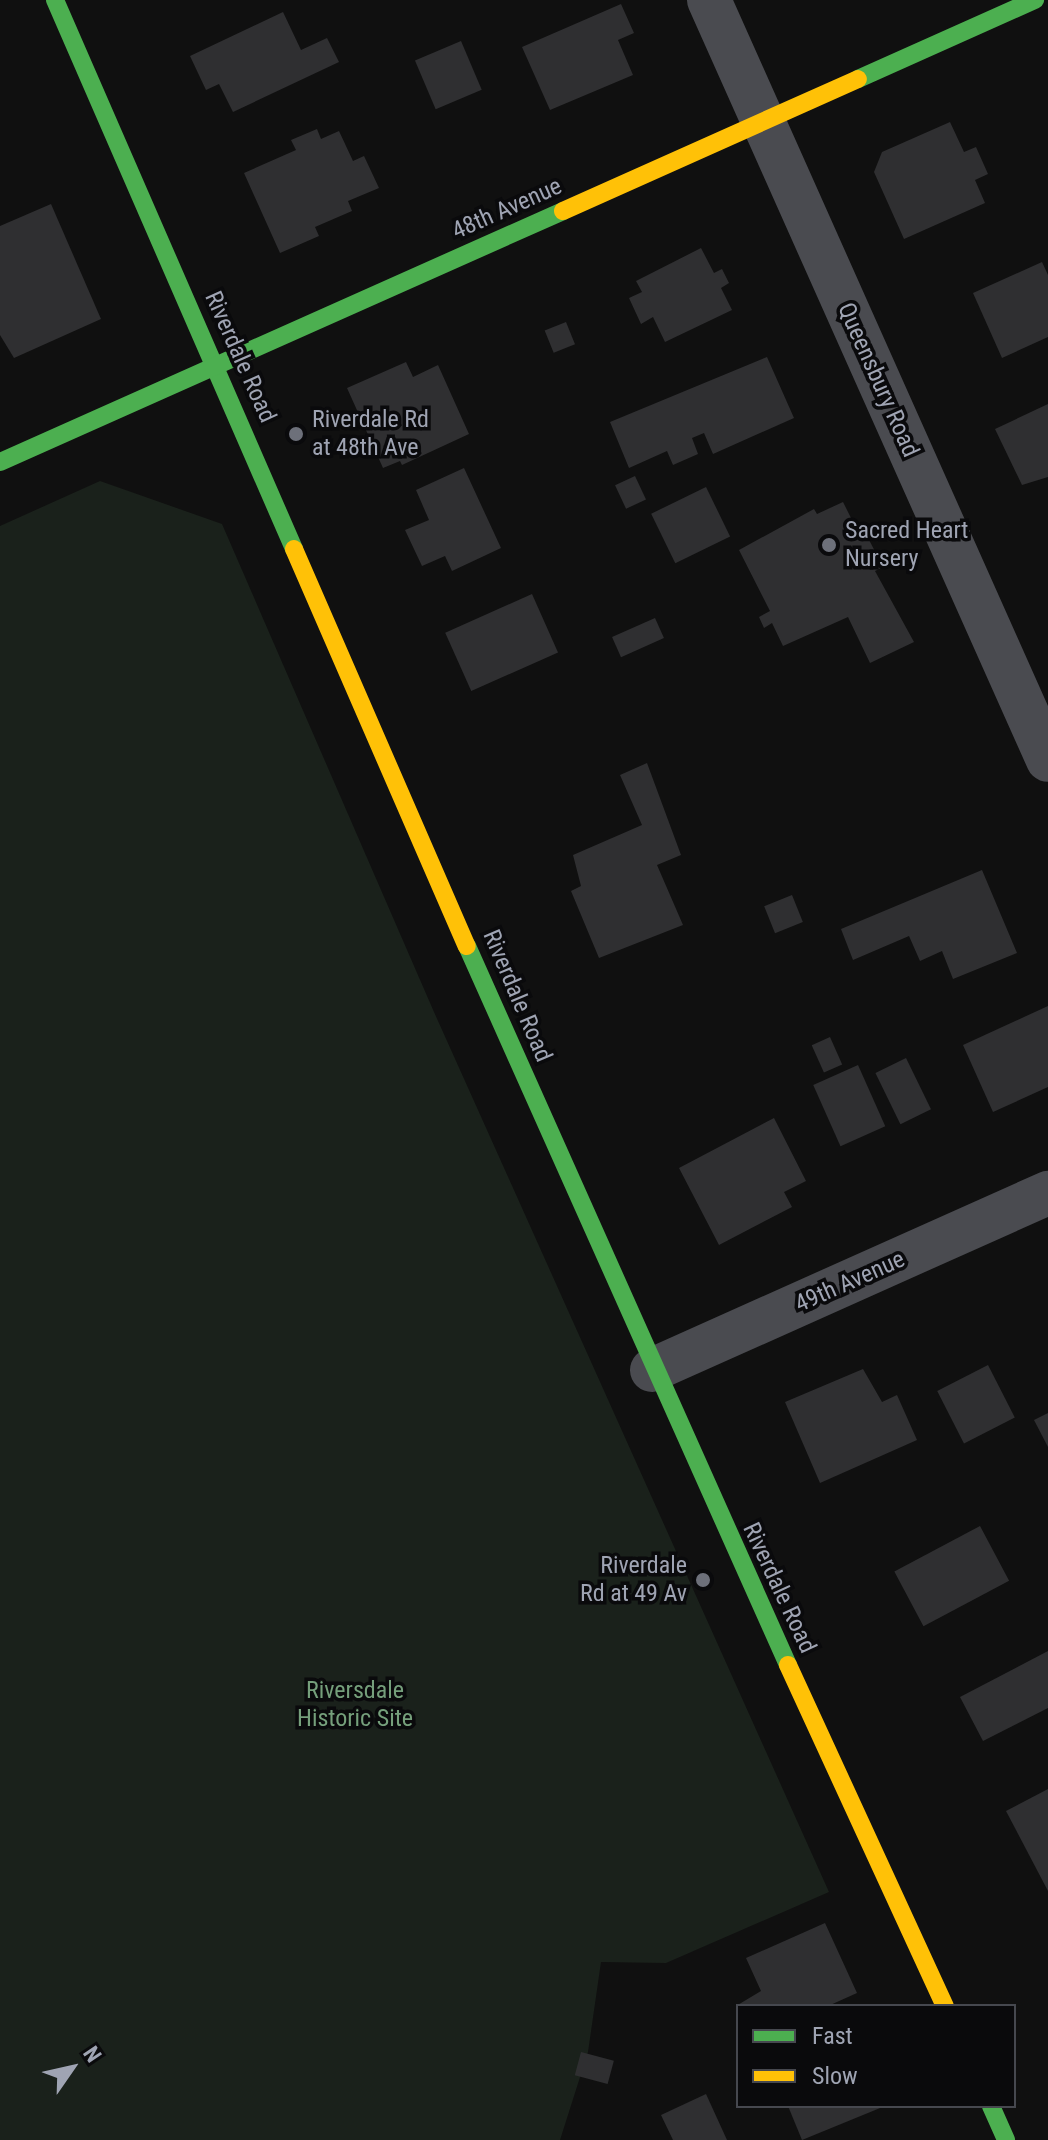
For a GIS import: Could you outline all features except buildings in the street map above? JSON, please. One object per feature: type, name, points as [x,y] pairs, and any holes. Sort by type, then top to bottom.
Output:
[{"type":"street","name":"Riverdale Road","points":[[55,0],[217,365],[652,1370],[944,2004]]},
{"type":"street","name":"Queensbury Road","points":[[709,0],[1048,760]]},
{"type":"street","name":"48th Avenue","points":[[0,462],[1035,0]]},
{"type":"street","name":"49th Avenue","points":[[652,1370],[1048,1193]]},
{"type":"street","points":[[992,2108],[1006,2140]]},
{"type":"green space","name":"Riversdale Historic Site","points":[[100,481],[222,524],[434,1012],[829,1892],[666,1963],[601,1962],[588,2052],[560,2140],[0,2140],[0,526]]},
{"type":"traffic: fast","points":[[55,0],[294,549]]},
{"type":"traffic: fast","points":[[858,79],[1035,0]]},
{"type":"traffic: fast","points":[[0,462],[563,211]]},
{"type":"traffic: fast","points":[[467,946],[788,1665]]},
{"type":"traffic: fast","points":[[992,2108],[1006,2140]]},
{"type":"traffic: slow","points":[[563,211],[858,79]]},
{"type":"traffic: slow","points":[[294,549],[467,946]]},
{"type":"traffic: slow","points":[[788,1665],[944,2004]]},
{"type":"place","name":"Riverdale Rd at 48th Ave","points":[[296,434]]},
{"type":"place","name":"Sacred Heart Nursery","points":[[829,545]]},
{"type":"place","name":"Riverdale Rd at 49 Av","points":[[703,1580]]}]
